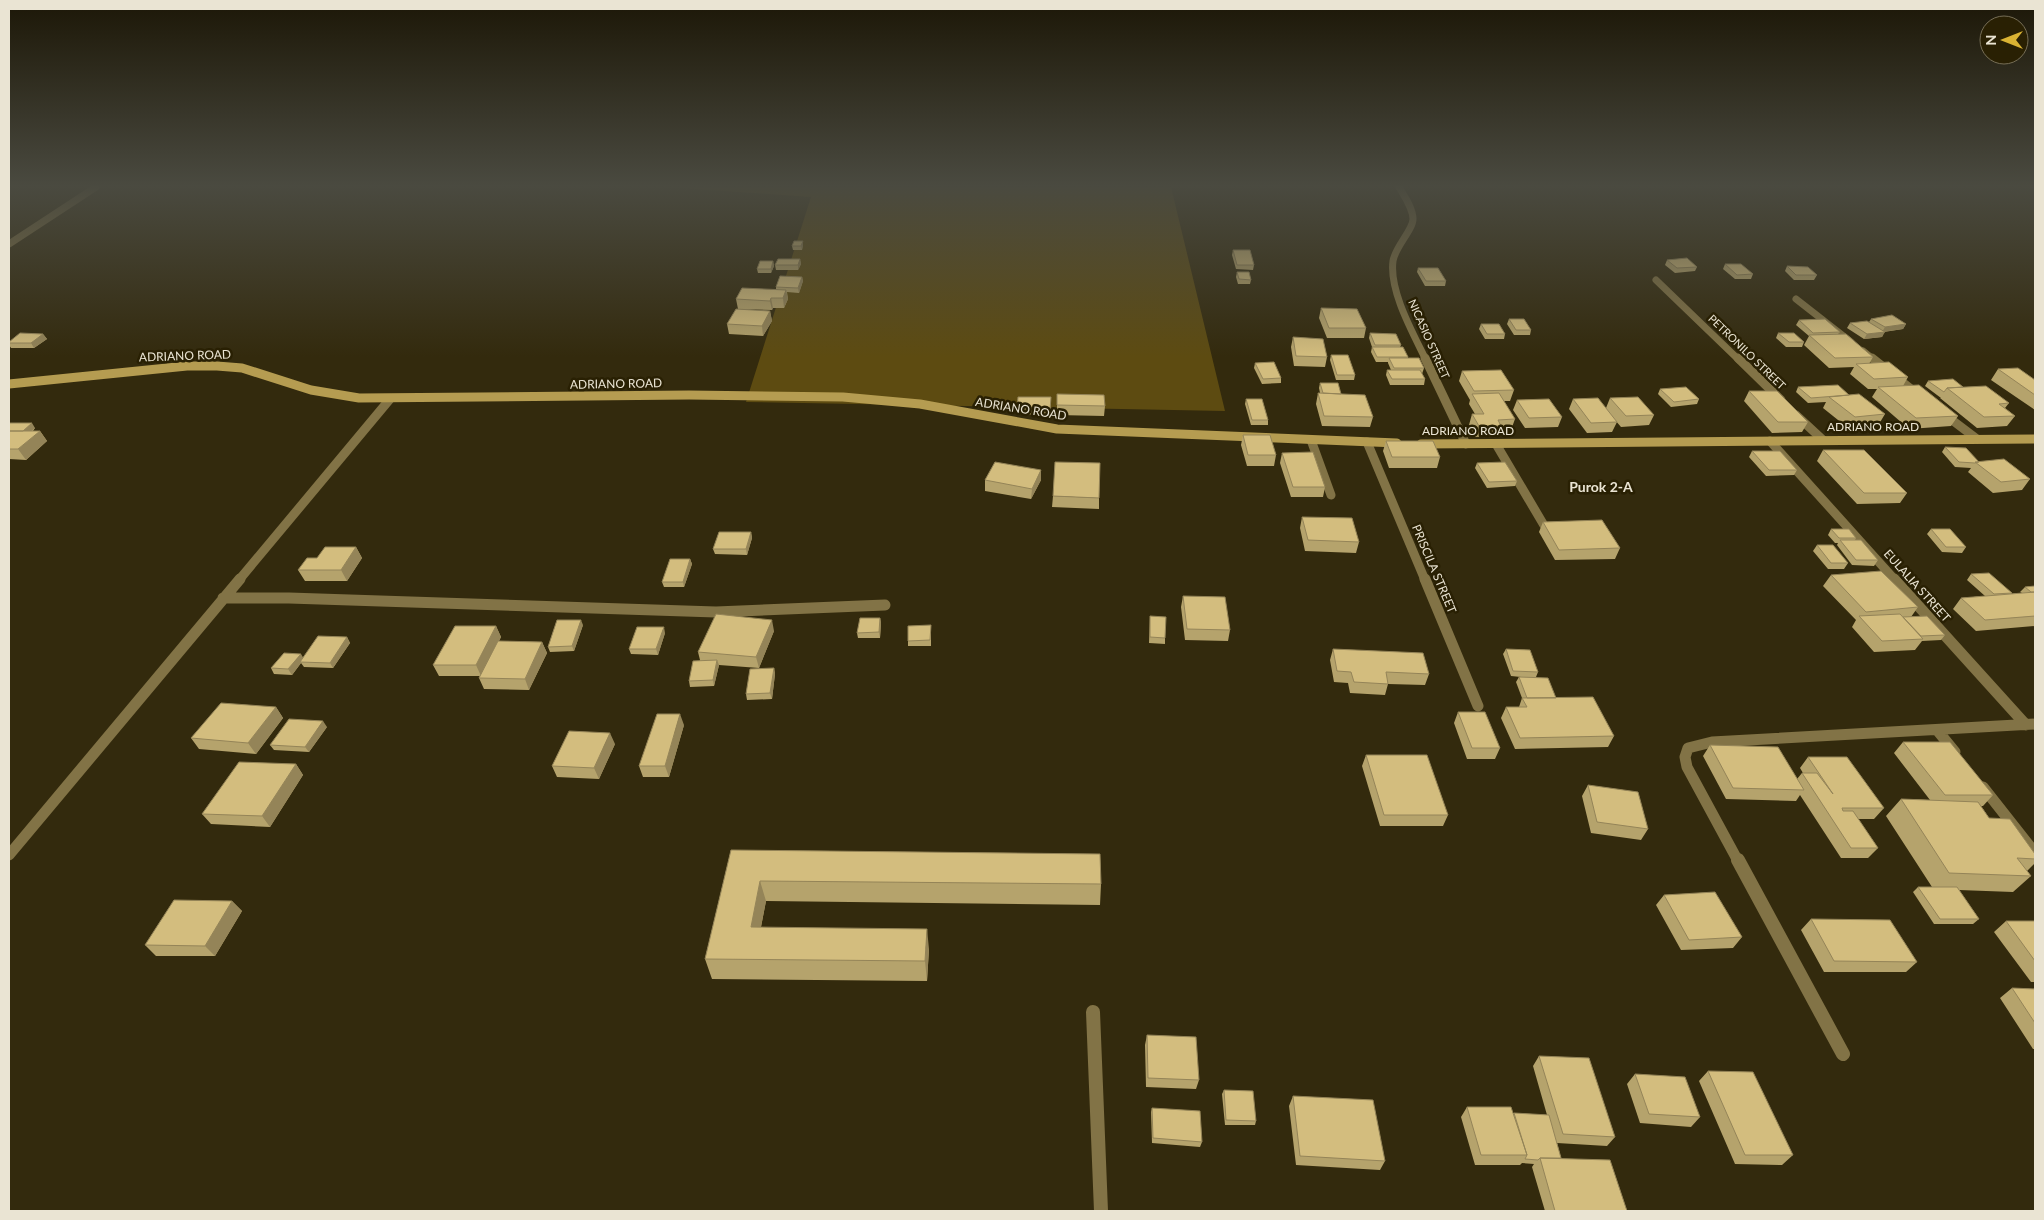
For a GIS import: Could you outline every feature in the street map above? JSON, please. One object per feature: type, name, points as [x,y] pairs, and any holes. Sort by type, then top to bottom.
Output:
[{"type":"street","name":"NICASIO STREET","points":[[1400,244],[1395,255],[1394,282],[1408,322],[1466,444]]},
{"type":"street","name":"PETRONILO STREET","points":[[1656,280],[1823,440]]},
{"type":"street","points":[[1796,299],[1922,397]]},
{"type":"street","name":"ADRIANO ROAD","points":[[9,384],[107,372],[187,366],[217,366],[250,370],[290,385],[332,395],[390,399],[689,395],[843,397],[920,404],[1057,429],[1311,440],[1496,444],[2035,439]]},
{"type":"street","points":[[9,855],[390,399]]},
{"type":"street","points":[[1937,409],[1977,439]]},
{"type":"street","points":[[1311,440],[1331,495]]},
{"type":"street","name":"EULALIA STREET","points":[[1770,441],[2030,725]]},
{"type":"street","name":"PRISCILA STREET","points":[[1367,442],[1478,706]]},
{"type":"street","points":[[1496,444],[1545,527]]},
{"type":"street","points":[[223,598],[289,598],[716,612],[885,605]]},
{"type":"street","points":[[1843,1054],[1688,768],[1685,757],[1688,748],[1712,742],[2030,725]]},
{"type":"street","points":[[1938,730],[1962,760]]},
{"type":"street","points":[[1974,776],[2035,853]]},
{"type":"street","points":[[1092,1012],[1101,1211]]},
{"type":"shaded area","points":[[796,244],[1185,244],[1225,411],[746,402]]},
{"type":"building","points":[[793,244],[802,244],[801,246],[792,246]]},
{"type":"building","points":[[1233,250],[1250,250],[1254,265],[1237,265]]},
{"type":"building","points":[[1687,258],[1697,267],[1677,268],[1667,260]]},
{"type":"building","points":[[778,259],[800,259],[798,265],[775,265]]},
{"type":"building","points":[[760,261],[773,261],[771,269],[757,269]]},
{"type":"building","points":[[1725,264],[1741,264],[1753,274],[1737,275]]},
{"type":"building","points":[[1787,266],[1808,267],[1817,275],[1796,275]]},
{"type":"building","points":[[1418,268],[1438,268],[1446,281],[1426,281]]},
{"type":"building","points":[[1237,272],[1249,272],[1251,280],[1239,279]]},
{"type":"building","points":[[780,276],[802,277],[798,288],[776,287]]},
{"type":"building","points":[[742,288],[786,290],[783,298],[771,298],[770,301],[736,299]]},
{"type":"building","points":[[1321,308],[1357,309],[1366,328],[1329,328]]},
{"type":"building","points":[[736,309],[770,311],[762,326],[727,324]]},
{"type":"building","points":[[1892,315],[1906,324],[1885,327],[1871,319]]},
{"type":"building","points":[[1509,319],[1524,319],[1531,330],[1516,330]]},
{"type":"building","points":[[1825,319],[1840,332],[1813,333],[1799,320]]},
{"type":"building","points":[[1867,321],[1885,332],[1867,334],[1850,323]]},
{"type":"building","points":[[1481,324],[1499,324],[1505,334],[1487,334]]},
{"type":"building","points":[[20,333],[43,334],[31,343],[9,343]]},
{"type":"building","points":[[1370,333],[1396,334],[1401,345],[1375,345]]},
{"type":"building","points":[[1778,333],[1794,333],[1804,342],[1789,342]]},
{"type":"building","points":[[1846,334],[1873,357],[1835,358],[1809,335]]},
{"type":"building","points":[[1293,337],[1323,339],[1327,357],[1296,356]]},
{"type":"building","points":[[1372,347],[1403,347],[1408,357],[1377,357]]},
{"type":"building","points":[[1331,355],[1348,355],[1355,375],[1337,375]]},
{"type":"building","points":[[1389,358],[1419,358],[1424,368],[1394,368]]},
{"type":"building","points":[[1274,362],[1281,378],[1263,379],[1255,363]]},
{"type":"building","points":[[1889,362],[1908,377],[1874,379],[1856,364]]},
{"type":"building","points":[[2018,368],[2035,380],[2035,395],[1998,369]]},
{"type":"building","points":[[1387,370],[1420,370],[1425,379],[1392,379]]},
{"type":"building","points":[[1501,370],[1514,390],[1474,391],[1462,371]]},
{"type":"building","points":[[1953,379],[1963,387],[1947,388],[1944,392],[1928,381]]},
{"type":"building","points":[[1320,383],[1338,383],[1341,394],[1323,393]]},
{"type":"building","points":[[1838,385],[1849,395],[1811,398],[1798,387]]},
{"type":"building","points":[[1919,385],[1958,416],[1916,418],[1878,387]]},
{"type":"building","points":[[1986,386],[2009,403],[1999,404],[2015,416],[1984,417],[1947,388]]},
{"type":"building","points":[[1686,387],[1699,399],[1674,402],[1660,389]]},
{"type":"building","points":[[1749,391],[1777,391],[1808,422],[1778,422]]},
{"type":"building","points":[[1318,393],[1365,395],[1373,417],[1324,416]]},
{"type":"building","points":[[1499,393],[1515,419],[1498,420],[1501,426],[1479,426],[1472,414],[1484,414],[1472,394]]},
{"type":"building","points":[[1057,394],[1104,395],[1105,406],[1057,405]]},
{"type":"building","points":[[1859,394],[1885,414],[1855,417],[1829,397]]},
{"type":"building","points":[[1018,397],[1051,397],[1050,410],[1017,409]]},
{"type":"building","points":[[1638,397],[1654,415],[1626,416],[1610,398]]},
{"type":"building","points":[[1598,398],[1617,422],[1591,423],[1573,399]]},
{"type":"building","points":[[1246,399],[1262,399],[1268,420],[1252,420]]},
{"type":"building","points":[[1549,399],[1562,417],[1529,418],[1517,400]]},
{"type":"building","points":[[9,423],[32,423],[23,431],[9,431]]},
{"type":"building","points":[[9,431],[40,431],[18,449],[9,449]]},
{"type":"building","points":[[1243,435],[1270,435],[1276,455],[1248,455]]},
{"type":"building","points":[[1386,441],[1433,441],[1440,457],[1392,457]]},
{"type":"building","points":[[1945,447],[1966,448],[1979,462],[1959,462]]},
{"type":"building","points":[[1823,450],[1864,450],[1907,493],[1864,493]]},
{"type":"building","points":[[1752,451],[1780,451],[1797,470],[1769,470]]},
{"type":"building","points":[[1313,452],[1325,487],[1293,487],[1282,453]]},
{"type":"building","points":[[2004,459],[2030,479],[2001,482],[1975,462]]},
{"type":"building","points":[[995,462],[1041,470],[1032,489],[985,480]]},
{"type":"building","points":[[1055,462],[1100,463],[1099,498],[1053,496]]},
{"type":"building","points":[[1505,462],[1517,481],[1489,482],[1477,463]]},
{"type":"building","points":[[1302,517],[1352,518],[1359,542],[1308,540]]},
{"type":"building","points":[[1602,520],[1620,548],[1559,550],[1543,522]]},
{"type":"building","points":[[1831,529],[1849,529],[1856,538],[1839,538]]},
{"type":"building","points":[[1931,529],[1950,529],[1966,547],[1946,547]]},
{"type":"building","points":[[719,532],[751,532],[746,549],[713,549]]},
{"type":"building","points":[[1840,540],[1861,540],[1878,560],[1856,560]]},
{"type":"building","points":[[1817,545],[1833,545],[1848,563],[1831,563]]},
{"type":"building","points":[[325,547],[356,547],[341,570],[298,570],[307,558],[317,558]]},
{"type":"building","points":[[670,559],[690,559],[683,582],[662,582]]},
{"type":"building","points":[[1881,571],[1918,607],[1866,612],[1831,575]]},
{"type":"building","points":[[1989,573],[2012,593],[1994,594],[1971,574]]},
{"type":"building","points":[[2035,586],[2035,592],[2031,592],[2025,587]]},
{"type":"building","points":[[2035,592],[2035,616],[1985,620],[1961,598]]},
{"type":"building","points":[[1183,596],[1225,597],[1230,630],[1187,629]]},
{"type":"building","points":[[716,614],[772,620],[756,657],[698,652]]},
{"type":"building","points":[[1900,614],[1923,639],[1882,641],[1859,616]]},
{"type":"building","points":[[1150,616],[1166,617],[1165,638],[1150,637]]},
{"type":"building","points":[[1927,616],[1945,635],[1921,636],[1903,617]]},
{"type":"building","points":[[860,618],[880,618],[879,632],[857,633]]},
{"type":"building","points":[[557,620],[581,620],[572,646],[548,647]]},
{"type":"building","points":[[931,625],[930,640],[908,641],[908,626]]},
{"type":"building","points":[[455,626],[496,626],[476,665],[433,665]]},
{"type":"building","points":[[637,627],[664,627],[656,649],[629,649]]},
{"type":"building","points":[[318,636],[347,637],[330,663],[300,662]]},
{"type":"building","points":[[498,641],[542,642],[525,679],[479,678]]},
{"type":"building","points":[[1333,649],[1423,653],[1429,674],[1386,672],[1388,684],[1354,682],[1351,672],[1337,671]]},
{"type":"building","points":[[1506,649],[1530,650],[1538,672],[1513,671]]},
{"type":"building","points":[[284,653],[301,654],[288,669],[271,668]]},
{"type":"building","points":[[717,660],[713,680],[689,681],[693,661]]},
{"type":"building","points":[[774,668],[770,693],[746,694],[750,669]]},
{"type":"building","points":[[1519,677],[1548,678],[1556,698],[1527,698]]},
{"type":"building","points":[[1593,697],[1614,736],[1520,738],[1506,707],[1527,707],[1522,698]]},
{"type":"building","points":[[221,703],[276,707],[248,743],[191,738]]},
{"type":"building","points":[[1458,712],[1485,712],[1500,748],[1472,748]]},
{"type":"building","points":[[657,714],[680,714],[665,766],[639,766]]},
{"type":"building","points":[[289,719],[323,721],[305,747],[270,745]]},
{"type":"building","points":[[569,731],[610,733],[594,768],[552,766]]},
{"type":"building","points":[[1903,742],[1950,742],[1993,795],[1945,795]]},
{"type":"building","points":[[1710,745],[1778,747],[1804,790],[1733,788]]},
{"type":"building","points":[[1366,755],[1427,755],[1448,815],[1384,815]]},
{"type":"building","points":[[1808,757],[1847,757],[1884,808],[1842,808],[1843,811],[1853,811],[1878,848],[1851,848],[1802,773],[1817,773],[1833,794]]},
{"type":"building","points":[[239,762],[296,764],[262,816],[202,814]]},
{"type":"building","points":[[1588,785],[1638,792],[1648,829],[1597,822]]},
{"type":"building","points":[[1901,799],[1978,802],[1989,818],[2010,819],[2035,854],[2035,859],[2017,858],[2031,876],[1949,873]]},
{"type":"building","points":[[731,850],[1100,854],[1101,884],[760,881],[751,927],[927,929],[925,961],[705,959]]},
{"type":"building","points":[[1918,887],[1957,887],[1979,919],[1940,919]]},
{"type":"building","points":[[1715,892],[1742,937],[1689,940],[1664,895]]},
{"type":"building","points":[[174,900],[232,901],[205,946],[145,945]]},
{"type":"building","points":[[1811,919],[1890,920],[1917,962],[1834,961]]},
{"type":"building","points":[[2006,921],[2035,921],[2035,961]]},
{"type":"building","points":[[2012,988],[2035,989],[2035,1023]]},
{"type":"building","points":[[1147,1035],[1196,1037],[1199,1080],[1148,1078]]},
{"type":"building","points":[[1539,1056],[1589,1058],[1615,1137],[1563,1134]]},
{"type":"building","points":[[1708,1071],[1753,1072],[1793,1155],[1745,1155]]},
{"type":"building","points":[[1635,1074],[1685,1077],[1700,1117],[1649,1114]]},
{"type":"building","points":[[1224,1090],[1253,1091],[1256,1121],[1226,1120]]},
{"type":"building","points":[[1293,1096],[1373,1100],[1385,1161],[1300,1156]]},
{"type":"building","points":[[1467,1107],[1511,1107],[1527,1155],[1481,1155]]},
{"type":"building","points":[[1152,1108],[1200,1111],[1202,1142],[1153,1138]]},
{"type":"building","points":[[1514,1113],[1549,1115],[1561,1158],[1525,1159],[1527,1155]]},
{"type":"building","points":[[1540,1158],[1610,1160],[1627,1211],[1555,1211]]},
{"type":"district","name":"Purok 2-A","points":[[1601,487]]}]
